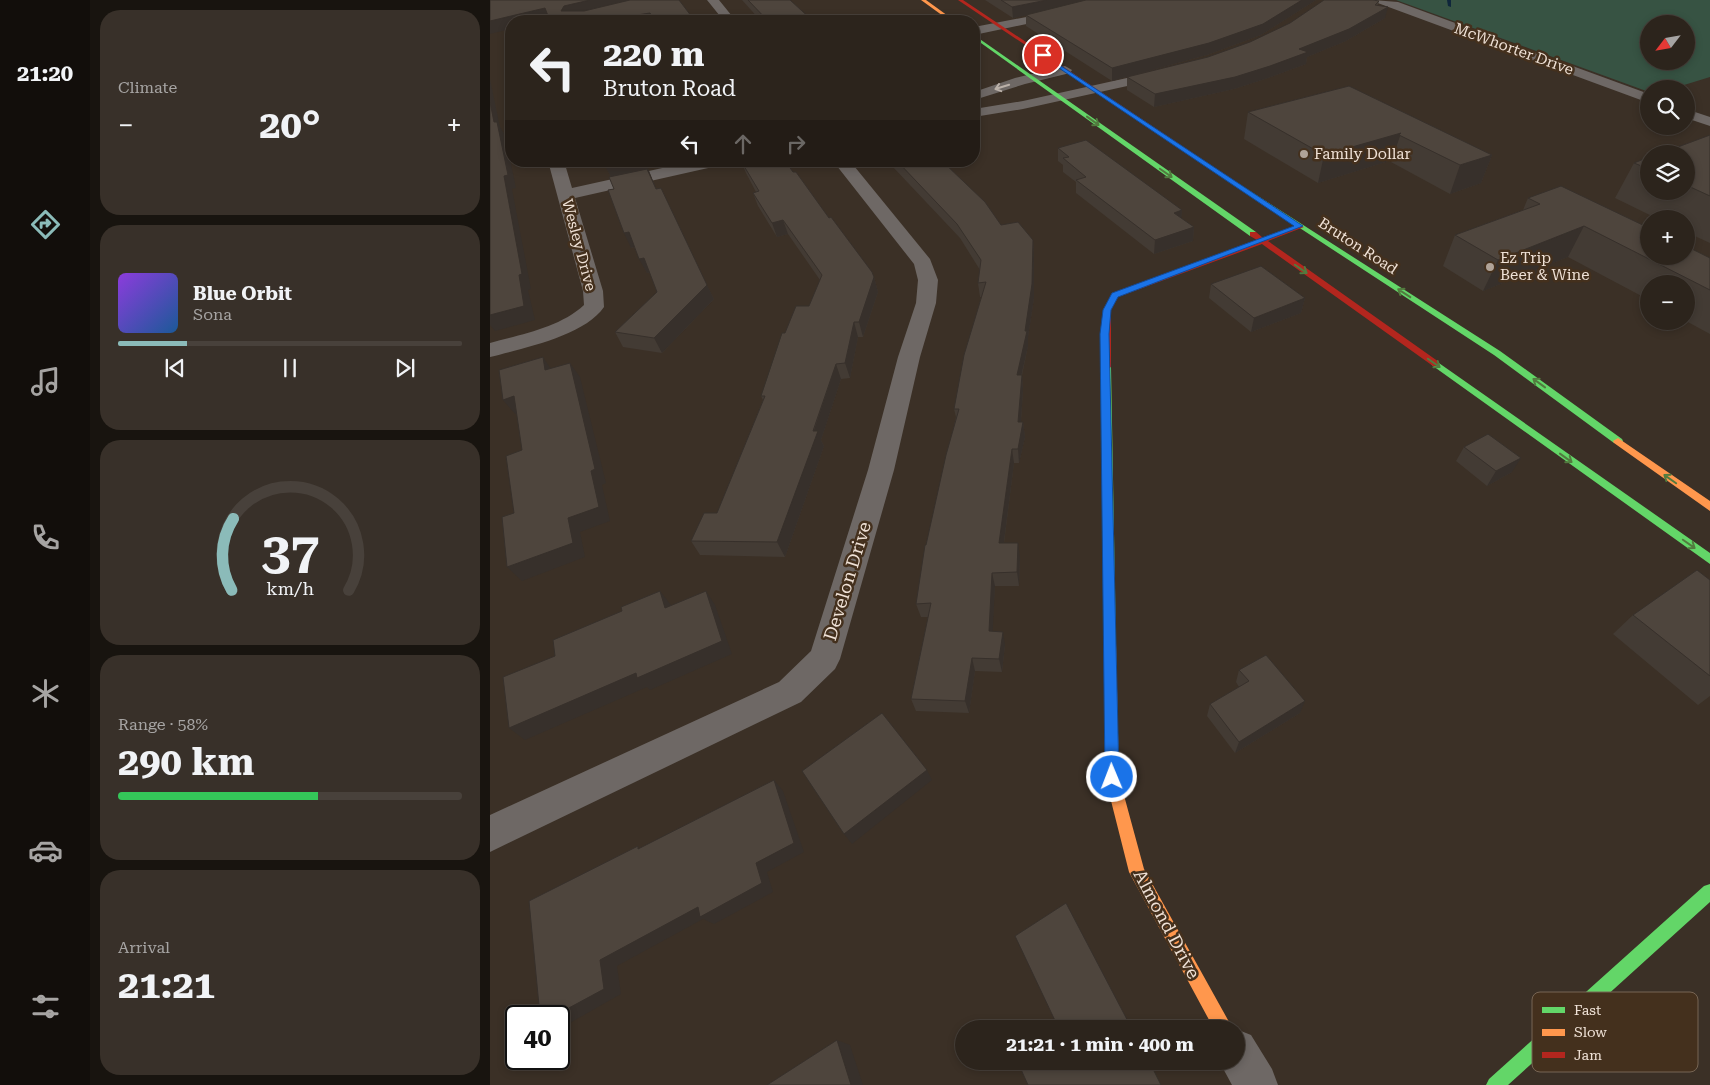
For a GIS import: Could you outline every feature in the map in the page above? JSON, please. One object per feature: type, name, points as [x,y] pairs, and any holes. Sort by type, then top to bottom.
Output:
[{"type":"main road","points":[[923,0],[944,15]]},
{"type":"main road","name":"Bruton Road","points":[[960,0],[1300,226],[1497,353],[1710,507]]},
{"type":"main road","points":[[980,40],[1710,559]]},
{"type":"main road","name":"Almond Drive","points":[[1219,1020],[1137,872],[1112,777],[1105,334],[1107,310],[1115,295],[1300,226]]},
{"type":"main road","points":[[1599,992],[1710,892]]},
{"type":"main road","points":[[1495,1085],[1532,1052]]},
{"type":"street","points":[[713,0],[725,15]]},
{"type":"street","points":[[980,30],[1064,13],[1111,0]]},
{"type":"street","name":"McWhorter Drive","points":[[1379,0],[1640,96]]},
{"type":"street","points":[[980,94],[1065,70]]},
{"type":"street","points":[[980,112],[1095,90],[1172,72]]},
{"type":"street","points":[[1695,116],[1710,122]]},
{"type":"street","name":"Wesley Drive","points":[[490,350],[563,328],[579,321],[594,307],[593,291],[558,167]]},
{"type":"street","points":[[565,195],[690,167]]},
{"type":"street","name":"Develon Drive","points":[[490,834],[790,692],[824,659],[881,470],[909,357],[926,303],[928,280],[923,263],[846,167]]},
{"type":"street","points":[[1245,1066],[1256,1085]]},
{"type":"green space","points":[[1396,0],[1710,0],[1710,77],[1695,82],[1695,80],[1640,80],[1640,89]]},
{"type":"building","points":[[490,0],[590,0],[564,6],[561,11],[584,11],[630,0],[679,0],[690,15],[652,15],[650,13],[637,15],[548,15],[545,8],[515,15],[505,15],[505,17],[490,21]]},
{"type":"building","points":[[748,0],[790,0],[806,15],[762,15]]},
{"type":"building","points":[[1001,0],[1047,0],[1012,7]]},
{"type":"building","points":[[1086,0],[1302,0],[1263,24],[1209,43],[1112,68],[1026,15]]},
{"type":"building","points":[[1324,0],[1373,0],[1379,1],[1375,5],[1388,7],[1349,29],[1299,49],[1308,52],[1235,77],[1155,94],[1127,77],[1208,57],[1250,42],[1290,23]]},
{"type":"building","points":[[1349,86],[1492,155],[1460,165],[1399,135],[1401,133],[1324,155],[1248,112]]},
{"type":"building","points":[[490,102],[494,122],[497,122],[508,175],[504,176],[522,274],[519,275],[524,306],[490,315]]},
{"type":"building","points":[[1710,135],[1710,196],[1695,189],[1695,145],[1683,145]]},
{"type":"building","points":[[1086,140],[1182,210],[1174,213],[1194,227],[1155,240],[1076,180],[1086,177],[1063,158],[1069,157],[1058,148]]},
{"type":"building","points":[[745,167],[789,167],[793,172],[796,172],[829,218],[831,217],[874,277],[859,322],[854,322],[845,363],[836,364],[813,431],[818,431],[777,542],[691,541],[704,513],[717,513],[765,396],[761,396],[782,333],[785,333],[796,306],[809,306],[822,275],[783,220],[772,223],[753,193],[759,191]]},
{"type":"building","points":[[903,167],[948,167],[985,202],[1001,225],[1018,222],[1033,240],[1032,284],[1025,331],[1027,331],[1017,375],[1022,375],[1018,422],[1023,422],[1018,449],[1012,449],[999,543],[1018,543],[1017,572],[992,573],[989,631],[1003,632],[999,659],[972,658],[965,701],[911,699],[931,603],[916,604],[925,545],[959,409],[954,409],[964,355],[986,282],[978,283],[981,260],[957,224]]},
{"type":"building","points":[[647,169],[656,189],[661,188],[707,285],[654,338],[615,332],[657,292],[644,258],[639,259],[629,232],[624,233],[608,190],[614,189],[609,177]]},
{"type":"building","points":[[1561,186],[1640,224],[1640,254],[1584,226],[1498,260],[1455,235],[1540,204],[1528,198]]},
{"type":"building","points":[[1695,250],[1710,258],[1710,290],[1695,282],[1695,275],[1680,275],[1661,265],[1695,265]]},
{"type":"building","points":[[1261,266],[1305,298],[1254,318],[1211,284]]},
{"type":"building","points":[[543,357],[545,370],[570,363],[595,469],[591,471],[599,507],[568,518],[573,543],[507,567],[502,517],[514,513],[506,456],[522,450],[514,396],[503,400],[499,370]]},
{"type":"building","points":[[1488,434],[1521,458],[1496,471],[1464,447]]},
{"type":"building","points":[[1697,570],[1710,580],[1710,676],[1633,615]]},
{"type":"building","points":[[660,591],[665,608],[706,591],[722,641],[637,678],[636,673],[509,728],[503,677],[555,656],[553,640],[622,611],[621,607]]},
{"type":"building","points":[[1266,655],[1305,701],[1239,742],[1210,704],[1249,681],[1239,670]]},
{"type":"building","points":[[882,713],[927,770],[844,834],[802,771]]},
{"type":"building","points":[[774,780],[794,843],[756,863],[762,883],[700,917],[698,907],[600,960],[604,989],[570,1007],[570,1005],[539,1005],[529,901],[638,846],[638,849]]},
{"type":"building","points":[[1066,903],[1127,1020],[1055,1020],[1015,936]]},
{"type":"building","points":[[837,1040],[851,1085],[767,1085]]},
{"type":"building","points":[[1021,1070],[1154,1070],[1161,1085],[1028,1085]]},
{"type":"waterway","points":[[1449,0],[1450,6]]},
{"type":"traffic: fast","points":[[980,40],[1253,234]]},
{"type":"traffic: fast","points":[[1239,186],[1497,353],[1618,441]]},
{"type":"traffic: fast","points":[[1436,364],[1710,559]]},
{"type":"traffic: fast","points":[[1106,367],[1110,643]]},
{"type":"traffic: fast","points":[[1599,992],[1710,892]]},
{"type":"traffic: fast","points":[[1495,1085],[1532,1052]]},
{"type":"traffic: slow","points":[[923,0],[944,15]]},
{"type":"traffic: slow","points":[[1618,441],[1710,507]]},
{"type":"traffic: slow","points":[[1110,643],[1112,777],[1137,872],[1219,1020]]},
{"type":"traffic: jam","points":[[960,0],[1239,186]]},
{"type":"traffic: jam","points":[[1106,367],[1107,310],[1115,295],[1300,227]]},
{"type":"traffic: jam","points":[[1253,234],[1436,364]]},
{"type":"place","name":"Family Dollar","points":[[1304,154]]},
{"type":"place","name":"Ez Trip Beer & Wine","points":[[1490,267]]},
{"type":"route","points":[[1043,55],[1300,226],[1115,295],[1107,310],[1105,334],[1112,777]]}]
